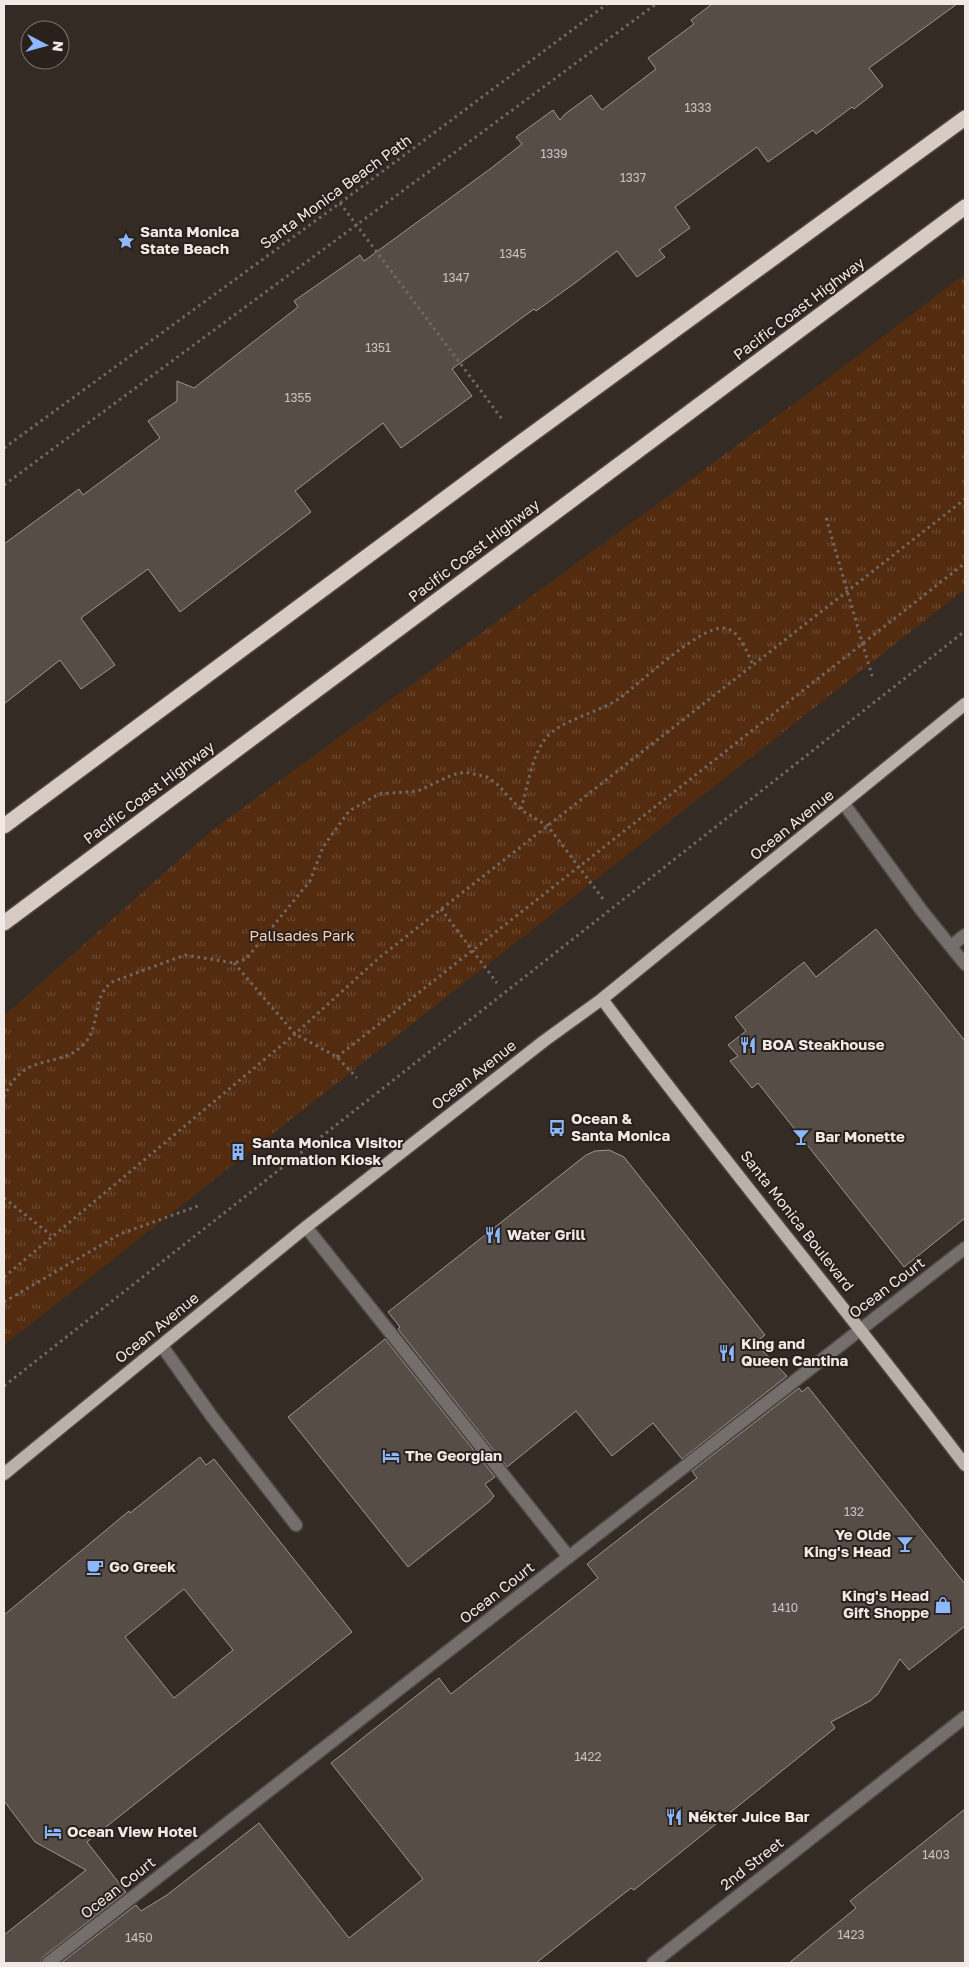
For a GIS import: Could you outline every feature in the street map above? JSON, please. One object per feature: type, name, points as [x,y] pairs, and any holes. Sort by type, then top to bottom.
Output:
[{"type":"highway","points":[[4,826],[520,443],[965,118]]},
{"type":"highway","name":"Pacific Coast Highway","points":[[4,922],[965,208]]},
{"type":"main road","name":"Ocean Avenue","points":[[4,1474],[306,1227],[544,1041],[602,999],[965,704]]},
{"type":"main road","name":"Santa Monica Boulevard","points":[[602,999],[648,1060],[861,1328],[965,1465]]},
{"type":"street","points":[[844,804],[899,881],[965,964]]},
{"type":"street","points":[[951,946],[965,935]]},
{"type":"street","points":[[306,1227],[569,1557]]},
{"type":"street","name":"Ocean Court","points":[[48,1963],[965,1248]]},
{"type":"street","points":[[162,1346],[213,1418],[296,1525]]},
{"type":"street","name":"2nd Street","points":[[653,1963],[965,1717]]},
{"type":"path","name":"Santa Monica Beach Path","points":[[4,448],[340,204],[607,4]]},
{"type":"path","points":[[4,485],[656,4]]},
{"type":"path","points":[[340,204],[520,443]]},
{"type":"path","points":[[4,1276],[295,1034],[380,958],[965,499]]},
{"type":"path","points":[[826,518],[872,676]]},
{"type":"path","points":[[337,1057],[965,563]]},
{"type":"path","points":[[521,810],[538,752],[553,731],[608,706],[682,648],[704,634],[721,628],[733,631],[741,641],[753,665]]},
{"type":"path","points":[[4,1386],[965,631]]},
{"type":"path","points":[[4,1097],[12,1083],[23,1070],[68,1054],[84,1044],[91,1031],[99,999],[112,982],[185,955],[234,963],[246,959],[253,953],[310,881],[323,847],[341,820],[349,811],[379,794],[418,791],[452,775],[474,772],[497,784],[521,810],[548,826],[578,869],[603,899]]},
{"type":"path","points":[[441,909],[497,983]]},
{"type":"path","points":[[234,963],[295,1034],[337,1057],[357,1078]]},
{"type":"path","points":[[4,1198],[51,1235]]},
{"type":"path","points":[[4,1302],[120,1234],[198,1206]]},
{"type":"green space","name":"Palisades Park","points":[[965,274],[965,589],[4,1345],[4,1016],[210,832],[818,386]]},
{"type":"building","points":[[712,4],[957,4],[869,68],[883,86],[854,109],[852,107],[816,134],[813,130],[768,162],[757,147],[675,207],[690,228],[659,250],[665,257],[637,277],[617,251],[536,311],[534,309],[452,369],[472,396],[401,448],[383,423],[295,491],[311,512],[180,612],[148,569],[81,618],[115,665],[81,689],[60,660],[4,704],[4,544],[79,489],[83,495],[160,438],[148,421],[177,401],[177,381],[194,388],[298,307],[294,301],[360,255],[364,261],[490,169],[522,144],[516,137],[553,110],[560,120],[565,114],[591,95],[602,110],[656,69],[648,58],[694,24],[691,20]]},
{"type":"building","points":[[876,929],[965,1041],[965,1218],[904,1267],[758,1083],[752,1088],[730,1061],[738,1056],[728,1045],[746,1031],[735,1017],[804,962],[816,977]]},
{"type":"building","points":[[609,1150],[624,1157],[765,1335],[755,1343],[787,1376],[682,1459],[653,1423],[612,1456],[576,1411],[507,1467],[398,1329],[400,1327],[388,1312],[586,1155],[595,1151]]},
{"type":"building","name":"The Georgian","points":[[385,1339],[495,1477],[485,1484],[494,1496],[489,1502],[408,1567],[288,1417]]},
{"type":"building","points":[[808,1387],[965,1584],[965,1626],[909,1670],[900,1659],[878,1694],[870,1701],[831,1722],[835,1728],[634,1890],[631,1888],[536,1963],[61,1963],[136,1905],[141,1911],[167,1895],[259,1823],[349,1938],[423,1879],[331,1763],[439,1678],[451,1694],[598,1578],[587,1564],[697,1478],[692,1471],[799,1388],[802,1392]]},
{"type":"building","points":[[200,1457],[206,1465],[214,1459],[352,1632],[87,1842],[126,1892],[43,1957],[40,1963],[4,1963],[4,1935],[86,1870],[35,1842],[4,1801],[4,1615],[129,1511],[130,1513]],"holes":[[[184,1589],[233,1650],[174,1698],[125,1637]]]},
{"type":"building","points":[[965,1809],[965,1963],[789,1963],[856,1908],[850,1901]]},
{"type":"place","name":"Santa Monica State Beach","points":[[126,241]]},
{"type":"place","name":"BOA Steakhouse","points":[[748,1045]]},
{"type":"place","name":"Ocean & Santa Monica","points":[[557,1128]]},
{"type":"place","name":"Bar Monette","points":[[801,1137]]},
{"type":"place","name":"Santa Monica Visitor Information Kiosk","points":[[238,1152]]},
{"type":"place","name":"Water Grill","points":[[493,1235]]},
{"type":"place","name":"King and Queen Cantina","points":[[727,1353]]},
{"type":"place","name":"The Georgian","points":[[391,1456]]},
{"type":"place","name":"Ye Olde King's Head","points":[[905,1544]]},
{"type":"place","name":"Go Greek","points":[[95,1567]]},
{"type":"place","name":"King's Head Gift Shoppe","points":[[943,1605]]},
{"type":"place","name":"Nékter Juice Bar","points":[[674,1817]]},
{"type":"place","name":"Ocean View Hotel","points":[[53,1832]]}]
